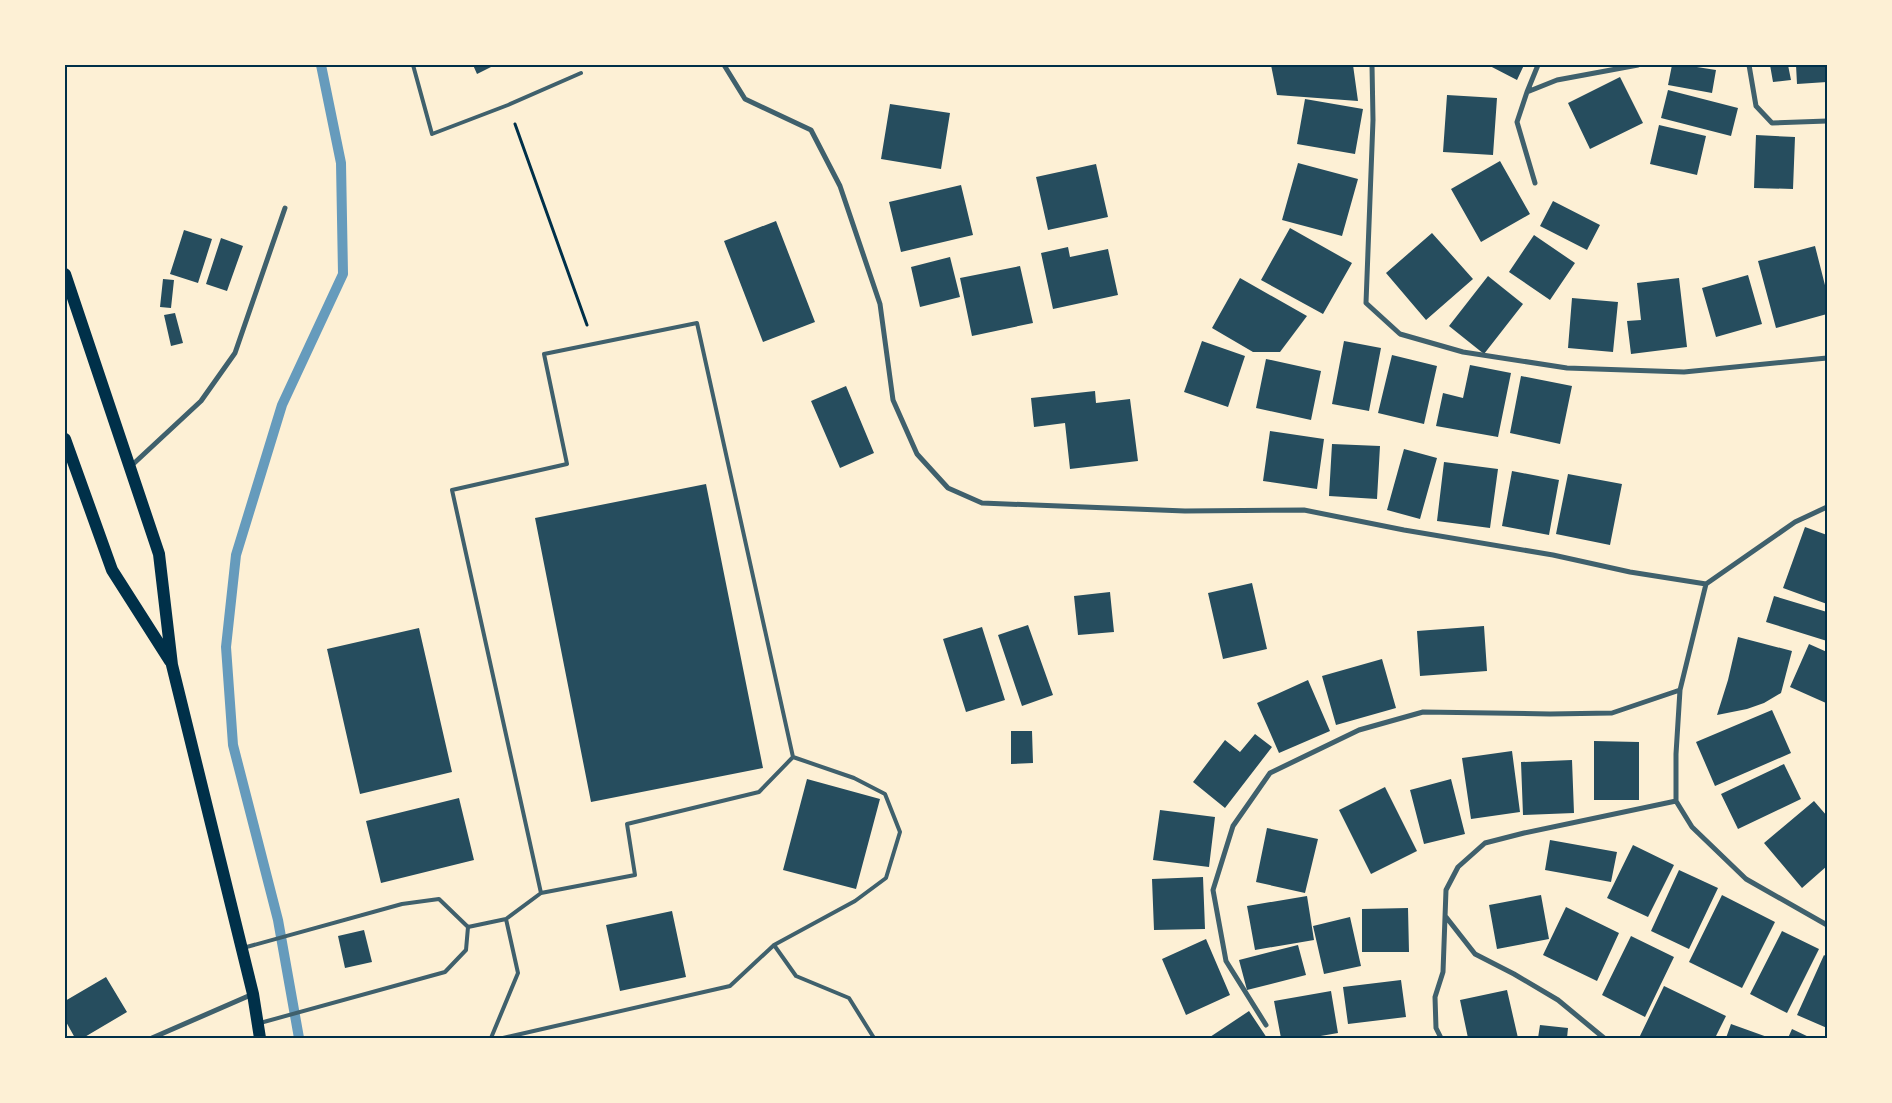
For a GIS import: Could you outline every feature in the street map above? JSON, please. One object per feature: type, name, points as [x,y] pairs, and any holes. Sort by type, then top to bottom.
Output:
[{"type":"main road","points":[[65,274],[159,554],[172,665],[253,994],[260,1038]]},
{"type":"main road","points":[[65,439],[112,570],[172,665]]},
{"type":"street","points":[[724,65],[745,99],[811,130],[840,186],[880,304],[893,400],[917,454],[948,488],[982,503],[1185,511],[1304,510],[1404,530],[1553,555],[1630,572],[1706,584]]},
{"type":"street","points":[[1372,65],[1373,120],[1366,303],[1400,334],[1463,352],[1567,368],[1684,372],[1827,358]]},
{"type":"street","points":[[1535,184],[1517,122],[1538,65]]},
{"type":"street","points":[[1527,92],[1557,80],[1638,65]]},
{"type":"street","points":[[1749,65],[1756,106],[1772,123],[1827,121]]},
{"type":"street","points":[[130,467],[201,401],[235,353],[285,208]]},
{"type":"street","points":[[1827,507],[1795,522],[1706,584],[1680,690],[1676,754],[1676,800],[1692,827],[1746,879],[1827,926]]},
{"type":"street","points":[[1266,1025],[1226,961],[1213,890],[1233,826],[1270,773],[1359,730],[1423,712],[1612,713],[1680,690]]},
{"type":"street","points":[[1441,1038],[1436,1028],[1435,996],[1443,972],[1446,890],[1458,868],[1485,843],[1676,800]]},
{"type":"street","points":[[1445,916],[1475,954],[1558,1000],[1604,1038]]},
{"type":"street","points":[[152,1038],[253,994]]},
{"type":"lane","points":[[413,65],[432,134],[581,73]]},
{"type":"lane","points":[[541,892],[452,490],[567,464],[544,354],[697,323],[793,756]]},
{"type":"lane","points":[[468,927],[506,919],[541,892],[635,875],[627,824],[759,792],[793,756]]},
{"type":"lane","points":[[503,1038],[730,986],[774,944],[855,901],[886,878],[900,832],[884,794],[854,778],[793,756]]},
{"type":"lane","points":[[242,948],[402,904],[439,899],[468,927]]},
{"type":"lane","points":[[491,1038],[518,973],[506,919]]},
{"type":"lane","points":[[258,1024],[445,972],[466,950],[468,927]]},
{"type":"lane","points":[[774,944],[796,976],[849,998],[874,1038]]},
{"type":"path","points":[[508,104],[594,344]]},
{"type":"building","points":[[473,65],[495,65],[477,74]]},
{"type":"building","points":[[1271,65],[1353,65],[1358,101],[1277,95]]},
{"type":"building","points":[[1488,65],[1524,65],[1517,80]]},
{"type":"building","points":[[1672,65],[1716,70],[1712,93],[1668,85]]},
{"type":"building","points":[[1770,65],[1788,65],[1791,80],[1773,82]]},
{"type":"building","points":[[1796,65],[1827,65],[1827,82],[1797,84]]},
{"type":"building","points":[[1620,77],[1643,123],[1590,149],[1568,103]]},
{"type":"building","points":[[1668,90],[1738,108],[1731,136],[1661,118]]},
{"type":"building","points":[[1447,95],[1497,98],[1493,155],[1443,152]]},
{"type":"building","points":[[1305,99],[1363,109],[1355,154],[1297,144]]},
{"type":"building","points":[[890,104],[950,113],[941,169],[881,159]]},
{"type":"building","points":[[1659,125],[1706,136],[1697,175],[1650,164]]},
{"type":"building","points":[[1756,135],[1795,137],[1793,189],[1754,188]]},
{"type":"building","points":[[1500,161],[1530,214],[1481,242],[1451,189]]},
{"type":"building","points":[[1298,163],[1358,179],[1342,236],[1282,220]]},
{"type":"building","points":[[1096,164],[1108,217],[1048,230],[1036,177]]},
{"type":"building","points":[[961,185],[973,235],[901,252],[889,202]]},
{"type":"building","points":[[1553,201],[1600,225],[1587,250],[1540,226]]},
{"type":"building","points":[[776,221],[815,322],[763,342],[724,241]]},
{"type":"building","points":[[1290,228],[1352,263],[1323,314],[1261,280]]},
{"type":"building","points":[[184,230],[212,239],[198,283],[170,274]]},
{"type":"building","points":[[1432,233],[1473,279],[1426,320],[1386,273]]},
{"type":"building","points":[[1534,235],[1575,263],[1550,300],[1509,272]]},
{"type":"building","points":[[221,238],[243,246],[227,291],[206,284]]},
{"type":"building","points":[[1815,246],[1827,293],[1827,314],[1776,328],[1758,261]]},
{"type":"building","points":[[1068,247],[1070,257],[1108,249],[1118,295],[1053,309],[1041,253]]},
{"type":"building","points":[[950,257],[960,297],[920,307],[911,267]]},
{"type":"building","points":[[1020,266],[1033,323],[972,336],[960,278]]},
{"type":"building","points":[[1748,275],[1762,324],[1716,337],[1702,288]]},
{"type":"building","points":[[1488,276],[1523,304],[1484,354],[1449,326]]},
{"type":"building","points":[[1240,278],[1307,316],[1280,352],[1253,352],[1212,328]]},
{"type":"building","points":[[1679,278],[1687,347],[1631,354],[1627,321],[1641,320],[1637,283]]},
{"type":"building","points":[[163,279],[174,280],[171,308],[160,307]]},
{"type":"building","points":[[1572,298],[1618,302],[1613,352],[1568,348]]},
{"type":"building","points":[[175,313],[183,343],[171,346],[164,315]]},
{"type":"building","points":[[1202,341],[1245,356],[1228,407],[1184,392]]},
{"type":"building","points":[[1344,341],[1381,348],[1369,411],[1332,404]]},
{"type":"building","points":[[1392,355],[1437,366],[1424,424],[1378,413]]},
{"type":"building","points":[[1266,359],[1321,371],[1311,420],[1256,408]]},
{"type":"building","points":[[1470,365],[1511,373],[1498,437],[1436,426],[1443,393],[1463,398]]},
{"type":"building","points":[[1521,376],[1572,386],[1560,444],[1510,433]]},
{"type":"building","points":[[846,386],[874,453],[840,468],[811,401]]},
{"type":"building","points":[[1095,391],[1096,403],[1130,399],[1138,461],[1070,469],[1065,423],[1034,427],[1031,398]]},
{"type":"building","points":[[1270,431],[1324,439],[1317,489],[1263,481]]},
{"type":"building","points":[[1332,444],[1380,446],[1377,499],[1329,496]]},
{"type":"building","points":[[1404,449],[1437,458],[1420,519],[1387,510]]},
{"type":"building","points":[[1444,462],[1498,469],[1490,528],[1437,521]]},
{"type":"building","points":[[1512,471],[1559,480],[1549,535],[1502,526]]},
{"type":"building","points":[[1568,474],[1622,484],[1610,545],[1556,534]]},
{"type":"building","points":[[706,484],[763,768],[591,802],[535,518]]},
{"type":"building","points":[[1805,527],[1827,535],[1827,604],[1783,588]]},
{"type":"building","points":[[1252,583],[1267,649],[1223,659],[1208,593]]},
{"type":"building","points":[[1110,592],[1114,632],[1078,635],[1074,596]]},
{"type":"building","points":[[1774,596],[1827,612],[1827,641],[1766,622]]},
{"type":"building","points":[[1028,625],[1053,695],[1022,706],[998,635]]},
{"type":"building","points":[[1484,626],[1487,671],[1420,676],[1417,631]]},
{"type":"building","points":[[982,627],[1005,700],[966,712],[943,639]]},
{"type":"building","points":[[419,628],[452,772],[360,794],[327,649]]},
{"type":"building","points":[[1738,637],[1792,651],[1781,693],[1764,703],[1747,709],[1717,715],[1728,680]]},
{"type":"building","points":[[1809,644],[1827,652],[1826,703],[1790,687]]},
{"type":"building","points":[[1382,659],[1396,708],[1336,725],[1322,676]]},
{"type":"building","points":[[1308,680],[1330,731],[1279,753],[1257,703]]},
{"type":"building","points":[[1772,710],[1791,753],[1715,786],[1696,742]]},
{"type":"building","points":[[1011,731],[1032,731],[1033,763],[1011,764]]},
{"type":"building","points":[[1255,734],[1272,747],[1225,808],[1193,782],[1225,740],[1240,752]]},
{"type":"building","points":[[1594,741],[1639,742],[1639,800],[1594,800]]},
{"type":"building","points":[[1512,751],[1520,812],[1471,819],[1462,758]]},
{"type":"building","points":[[1572,760],[1574,813],[1523,815],[1521,762]]},
{"type":"building","points":[[1784,764],[1801,799],[1738,829],[1721,794]]},
{"type":"building","points":[[807,779],[880,799],[856,889],[783,870]]},
{"type":"building","points":[[1451,779],[1465,834],[1424,844],[1410,790]]},
{"type":"building","points":[[1385,787],[1417,851],[1371,874],[1339,810]]},
{"type":"building","points":[[459,798],[474,860],[381,883],[366,821]]},
{"type":"building","points":[[1814,801],[1827,816],[1827,866],[1802,888],[1764,843]]},
{"type":"building","points":[[1160,810],[1215,817],[1209,867],[1153,860]]},
{"type":"building","points":[[1267,828],[1318,839],[1305,893],[1256,882]]},
{"type":"building","points":[[1550,840],[1617,852],[1611,882],[1545,870]]},
{"type":"building","points":[[1633,845],[1674,865],[1648,917],[1607,898]]},
{"type":"building","points":[[1679,870],[1718,888],[1689,949],[1651,931]]},
{"type":"building","points":[[1203,877],[1205,929],[1154,930],[1152,879]]},
{"type":"building","points":[[1541,895],[1549,939],[1497,949],[1489,905]]},
{"type":"building","points":[[1722,895],[1775,922],[1742,988],[1689,962]]},
{"type":"building","points":[[1307,896],[1314,940],[1255,950],[1247,906]]},
{"type":"building","points":[[1566,907],[1619,933],[1597,981],[1543,955]]},
{"type":"building","points":[[1408,908],[1409,952],[1362,952],[1362,909]]},
{"type":"building","points":[[672,911],[686,977],[620,991],[606,925]]},
{"type":"building","points":[[1350,917],[1361,966],[1324,974],[1313,926]]},
{"type":"building","points":[[364,930],[372,962],[345,968],[338,936]]},
{"type":"building","points":[[1782,931],[1819,949],[1787,1013],[1750,994]]},
{"type":"building","points":[[1631,936],[1674,957],[1645,1017],[1602,995]]},
{"type":"building","points":[[1206,939],[1230,995],[1186,1015],[1162,959]]},
{"type":"building","points":[[1298,945],[1306,975],[1247,990],[1239,960]]},
{"type":"building","points":[[1824,955],[1827,957],[1827,1028],[1797,1015]]},
{"type":"building","points":[[106,977],[127,1012],[83,1038],[75,1038],[65,1020],[65,1001]]},
{"type":"building","points":[[1401,980],[1406,1017],[1348,1024],[1343,987]]},
{"type":"building","points":[[1664,986],[1726,1016],[1715,1038],[1639,1038]]},
{"type":"building","points":[[1507,990],[1518,1038],[1468,1038],[1460,1000]]},
{"type":"building","points":[[1331,991],[1338,1033],[1309,1038],[1281,1038],[1274,1001]]},
{"type":"building","points":[[1249,1011],[1267,1038],[1210,1038],[1210,1037]]},
{"type":"building","points":[[1731,1024],[1770,1038],[1726,1038]]},
{"type":"building","points":[[1540,1025],[1568,1028],[1567,1038],[1538,1038]]},
{"type":"building","points":[[1792,1029],[1811,1038],[1788,1038]]},
{"type":"waterway","points":[[299,1038],[278,920],[233,745],[226,647],[236,555],[282,405],[343,274],[341,163],[321,65]]}]
